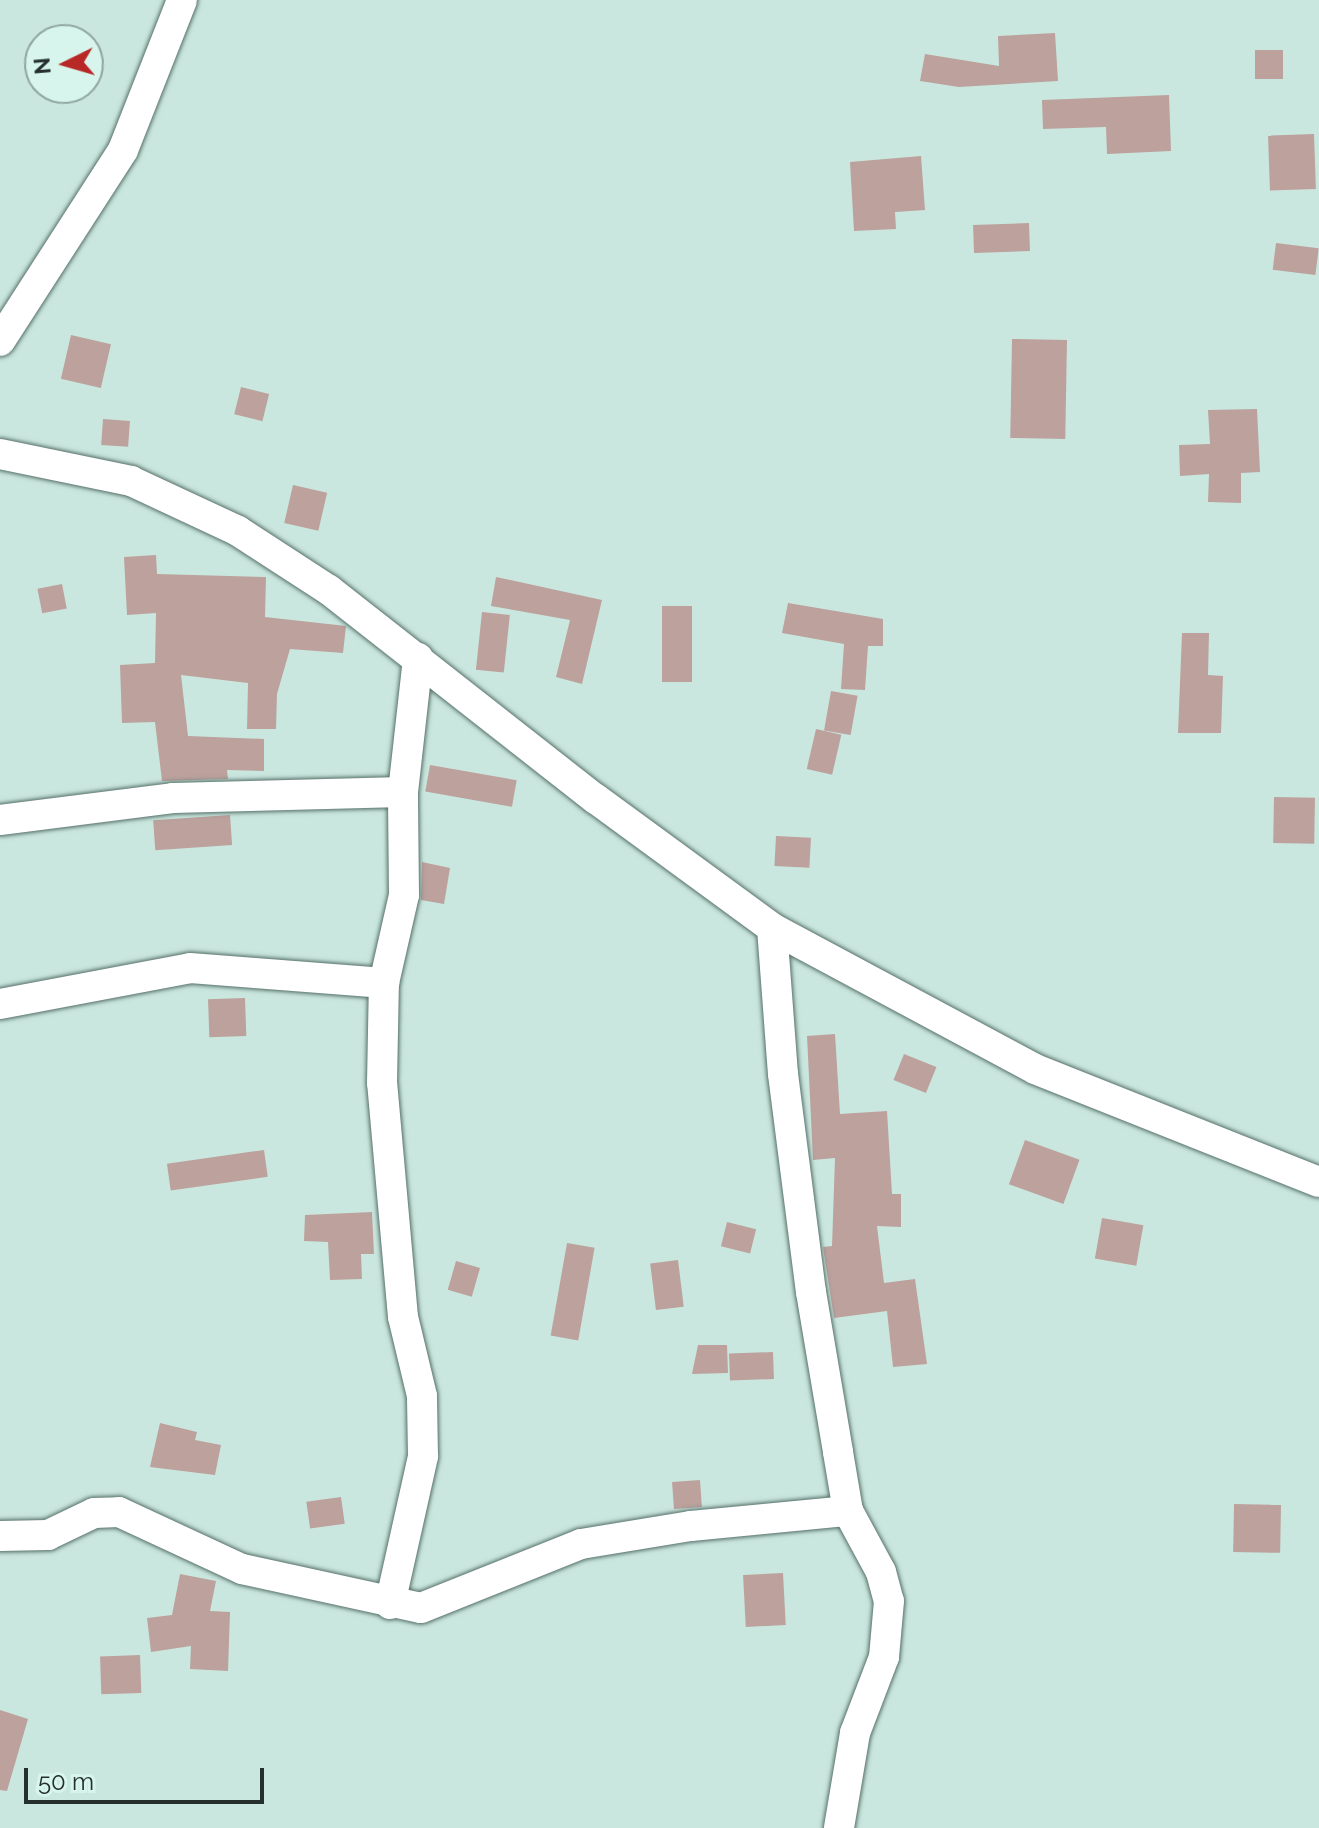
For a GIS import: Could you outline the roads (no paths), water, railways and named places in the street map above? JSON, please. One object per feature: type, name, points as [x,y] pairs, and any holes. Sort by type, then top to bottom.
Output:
[{"type":"street","points":[[0,341],[123,150],[182,0]]},
{"type":"street","points":[[0,454],[76,467],[181,500],[329,590],[596,799],[772,928],[1035,1069],[1319,1182]]},
{"type":"street","points":[[390,1604],[423,1456],[422,1396],[403,1317],[386,1170],[384,983],[404,895],[403,792],[418,658]]},
{"type":"street","points":[[0,820],[173,798],[403,792]]},
{"type":"street","points":[[772,928],[783,1074],[811,1292],[848,1511],[881,1572],[889,1631],[855,1733],[839,1828]]},
{"type":"street","points":[[0,1004],[190,968],[384,983]]},
{"type":"street","points":[[0,1536],[48,1535],[94,1513],[119,1512],[242,1569],[390,1604],[421,1608],[581,1544],[691,1526],[848,1511]]}]
